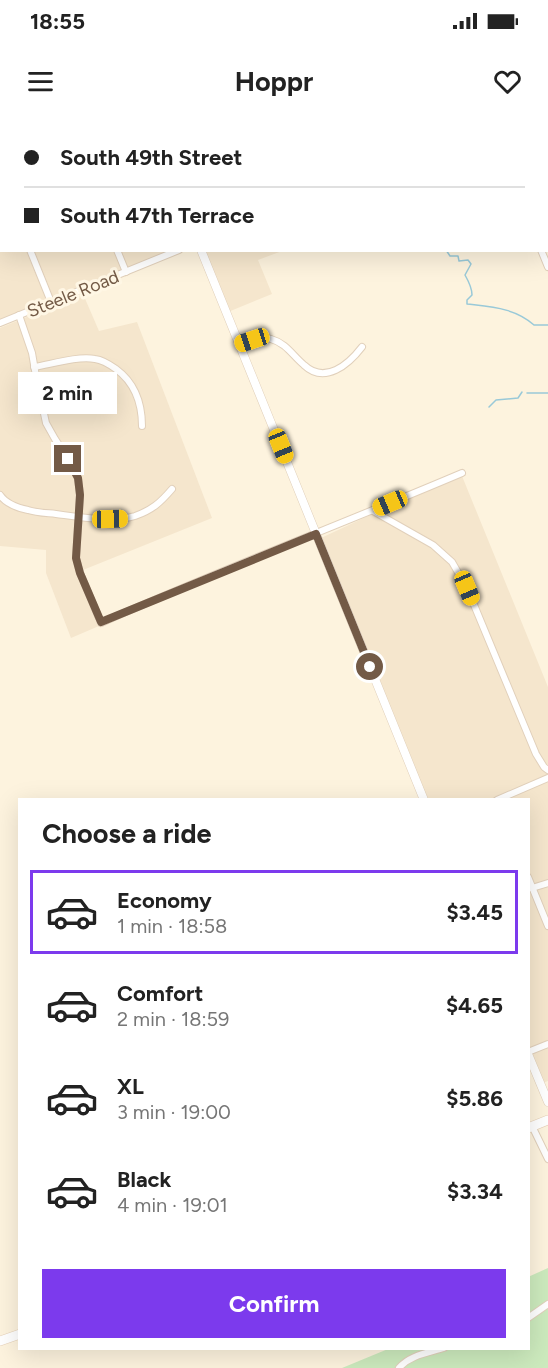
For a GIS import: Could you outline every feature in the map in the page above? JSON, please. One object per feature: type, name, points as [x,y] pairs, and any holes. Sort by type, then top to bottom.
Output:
[{"type":"main road","points":[[530,1127],[548,1120]]},
{"type":"main road","points":[[0,1341],[18,1335]]},
{"type":"street","points":[[31,252],[51,302]]},
{"type":"street","points":[[118,252],[126,272]]},
{"type":"street","name":"Steele Road","points":[[0,323],[174,252]]},
{"type":"street","points":[[202,252],[423,798]]},
{"type":"street","points":[[542,252],[548,267]]},
{"type":"street","points":[[19,315],[32,353],[46,423],[78,478],[80,495],[76,558],[101,622],[462,472]]},
{"type":"street","points":[[239,344],[268,338],[285,346],[305,367],[320,373],[331,373],[344,366],[362,347]]},
{"type":"street","points":[[34,367],[95,358],[107,362],[132,384],[142,415],[142,426]]},
{"type":"street","points":[[0,495],[10,504],[29,511],[123,519],[153,508],[171,489]]},
{"type":"street","points":[[372,511],[433,545],[452,562],[467,588],[536,754],[548,770]]},
{"type":"street","points":[[502,798],[548,778]]},
{"type":"street","points":[[530,882],[548,926]]},
{"type":"street","points":[[532,888],[548,883]]},
{"type":"street","points":[[530,1052],[548,1044]]},
{"type":"street","points":[[530,1058],[548,1102]]},
{"type":"street","points":[[530,1127],[548,1159]]},
{"type":"street","points":[[530,1317],[548,1304]]},
{"type":"street","points":[[399,1368],[412,1357],[437,1350]]},
{"type":"shaded area","points":[[0,252],[28,252],[47,299],[43,303],[0,321]]},
{"type":"shaded area","points":[[33,252],[114,252],[122,270],[52,297]]},
{"type":"shaded area","points":[[119,252],[172,252],[130,269],[126,266]]},
{"type":"shaded area","points":[[204,252],[279,252],[258,260],[272,294],[228,312]]},
{"type":"shaded area","points":[[83,294],[99,331],[137,322],[212,518],[78,572],[99,626],[71,638],[46,573],[46,550],[0,546],[0,328]]},
{"type":"shaded area","points":[[462,476],[548,687],[548,1081],[542,1083],[530,1054],[530,798],[426,798],[321,538]]},
{"type":"green space","points":[[548,1268],[548,1368],[342,1368],[386,1350],[530,1350],[530,1276]]},
{"type":"waterway","points":[[447,252],[450,256],[458,256],[459,261],[468,260],[471,264],[465,275],[472,292],[467,304],[503,309],[527,319],[534,325],[548,325]]},
{"type":"waterway","points":[[489,407],[496,400],[518,398],[522,392]]},
{"type":"waterway","points":[[527,393],[548,393]]},
{"type":"route","points":[[68,459],[78,478],[80,495],[76,558],[101,622],[316,534],[370,667]]}]
